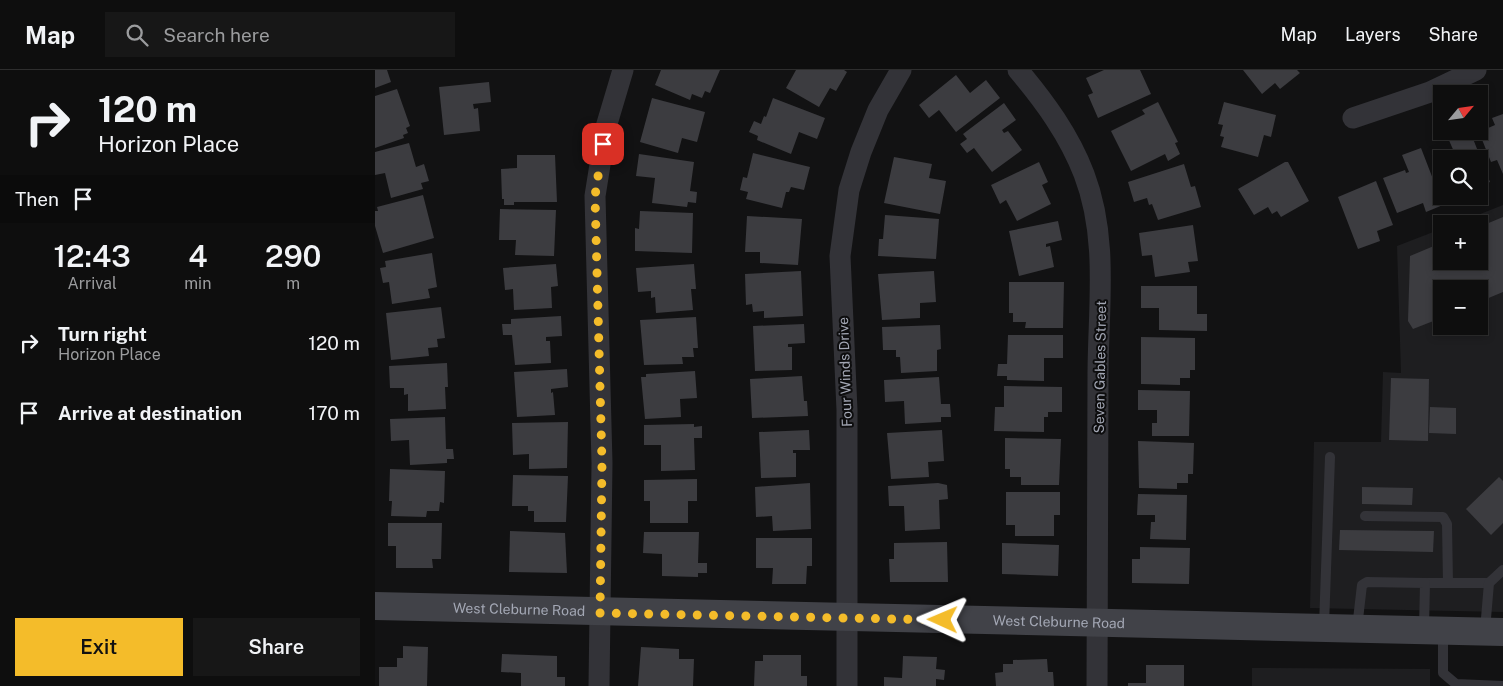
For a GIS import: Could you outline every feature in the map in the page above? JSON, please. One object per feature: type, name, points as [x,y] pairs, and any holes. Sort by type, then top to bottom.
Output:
[{"type":"street","points":[[599,686],[602,463],[595,196],[606,127],[623,70]]},
{"type":"street","name":"Four Winds Drive","points":[[847,686],[847,410],[840,256],[849,190],[861,152],[879,110],[901,70]]},
{"type":"street","name":"Seven Gables Street","points":[[1018,70],[1042,98],[1069,140],[1085,175],[1097,223],[1102,280],[1098,361],[1097,686]]},
{"type":"street","points":[[1353,118],[1430,92],[1476,70]]},
{"type":"street","name":"West Cleburne Road","points":[[375,606],[600,613],[1494,632]]},
{"type":"lane","points":[[1324,628],[1330,457]]},
{"type":"lane","points":[[1365,516],[1443,517],[1447,524],[1448,583]]},
{"type":"lane","points":[[1357,628],[1362,585],[1367,582],[1489,583],[1503,570]]},
{"type":"lane","points":[[1425,583],[1443,673],[1456,684],[1503,686]]},
{"type":"lane","points":[[1489,583],[1494,632]]},
{"type":"shaded area","points":[[1503,205],[1503,612],[1310,608],[1314,442],[1381,442],[1383,372],[1401,373],[1397,246],[1433,232],[1433,270],[1488,270],[1488,215],[1478,215]]},
{"type":"shaded area","points":[[1252,668],[1430,669],[1430,686],[1252,686]]},
{"type":"building","points":[[375,70],[387,70],[391,82],[375,88]]},
{"type":"building","points":[[661,70],[720,70],[710,93],[705,91],[702,98],[692,94],[690,100],[655,85]]},
{"type":"building","points":[[796,70],[844,70],[847,72],[836,91],[830,88],[819,107],[786,88]]},
{"type":"building","points":[[1104,70],[1140,70],[1151,94],[1098,118],[1088,95],[1093,93],[1086,78]]},
{"type":"building","points":[[1243,70],[1297,70],[1300,73],[1280,89],[1275,83],[1262,94]]},
{"type":"building","points":[[956,75],[970,93],[986,80],[1000,98],[956,132],[939,110],[929,118],[919,105]]},
{"type":"building","points":[[489,82],[491,102],[473,104],[474,109],[478,108],[480,131],[444,135],[439,87]]},
{"type":"building","points":[[397,89],[410,126],[406,128],[408,133],[403,135],[404,138],[375,148],[375,96]]},
{"type":"building","points":[[652,98],[705,112],[697,142],[682,138],[678,153],[640,142]]},
{"type":"building","points":[[773,98],[825,118],[817,139],[799,132],[791,154],[757,140],[758,136],[749,132],[754,121],[761,124],[764,116],[766,117]]},
{"type":"building","points":[[1158,102],[1178,142],[1175,143],[1180,154],[1168,161],[1165,154],[1131,171],[1111,131],[1145,114],[1142,110]]},
{"type":"building","points":[[1224,102],[1276,115],[1271,137],[1264,135],[1258,157],[1221,147],[1224,137],[1220,136],[1223,125],[1218,124]]},
{"type":"building","points":[[1004,103],[1016,120],[1002,130],[1004,133],[1008,131],[1022,150],[992,172],[974,148],[967,153],[960,144],[967,139],[963,134]]},
{"type":"building","points":[[1503,114],[1503,174],[1497,160],[1491,162],[1488,150],[1486,150],[1482,140],[1488,140],[1488,128],[1495,125],[1492,118]]},
{"type":"building","points":[[1449,140],[1474,140],[1477,150],[1453,150]]},
{"type":"building","points":[[409,143],[416,167],[424,164],[429,181],[421,183],[423,189],[391,198],[385,173],[375,175],[375,152]]},
{"type":"building","points":[[1421,148],[1433,179],[1433,205],[1443,205],[1426,212],[1423,203],[1397,213],[1383,178],[1405,170],[1406,173],[1409,172],[1402,155]]},
{"type":"building","points":[[753,153],[810,167],[804,190],[791,187],[789,192],[786,192],[782,208],[746,199],[748,192],[740,190],[743,177],[747,178]]},
{"type":"building","points":[[639,154],[694,162],[690,191],[697,192],[696,203],[688,202],[687,207],[652,203],[655,178],[636,176]]},
{"type":"building","points":[[517,155],[555,155],[557,202],[514,202],[514,205],[504,205],[501,169],[517,168]]},
{"type":"building","points":[[894,157],[932,164],[929,178],[946,181],[940,214],[884,203]]},
{"type":"building","points":[[1039,162],[1048,182],[1042,185],[1051,204],[1017,221],[1006,200],[1000,204],[991,185]]},
{"type":"building","points":[[1288,162],[1309,201],[1281,217],[1277,211],[1272,214],[1268,207],[1254,215],[1238,189]]},
{"type":"building","points":[[1184,164],[1191,187],[1195,186],[1201,207],[1158,220],[1152,204],[1149,205],[1147,198],[1134,202],[1128,182]]},
{"type":"building","points":[[1376,181],[1393,225],[1377,231],[1380,241],[1358,249],[1338,197]]},
{"type":"building","points":[[423,195],[434,238],[383,253],[375,226],[375,211],[378,211],[377,207]]},
{"type":"building","points":[[500,209],[556,210],[554,256],[515,255],[516,240],[499,240]]},
{"type":"building","points":[[640,211],[693,213],[692,253],[635,251],[635,228],[639,229]]},
{"type":"building","points":[[885,215],[939,219],[936,259],[878,256],[879,239],[883,239]]},
{"type":"building","points":[[747,216],[802,219],[798,265],[760,263],[760,252],[745,252]]},
{"type":"building","points":[[1503,217],[1503,292],[1488,298],[1488,280],[1433,280],[1433,321],[1413,329],[1408,321],[1410,256],[1433,246],[1433,270],[1488,270],[1488,223]]},
{"type":"building","points":[[1058,221],[1062,240],[1046,244],[1046,247],[1050,246],[1054,267],[1019,276],[1009,231]]},
{"type":"building","points":[[1193,225],[1198,261],[1188,262],[1190,272],[1155,277],[1152,255],[1142,256],[1139,233]]},
{"type":"building","points":[[432,253],[437,287],[428,289],[430,298],[392,304],[389,282],[383,283],[380,268],[386,267],[385,261]]},
{"type":"building","points":[[556,264],[558,286],[551,287],[552,308],[514,310],[513,289],[505,290],[503,268]]},
{"type":"building","points":[[694,264],[696,289],[691,289],[693,310],[656,313],[655,297],[651,298],[651,291],[638,292],[636,268]]},
{"type":"building","points":[[801,271],[803,316],[764,318],[764,311],[753,312],[752,304],[746,305],[745,274]]},
{"type":"building","points":[[934,271],[936,302],[920,303],[920,318],[882,320],[878,274]]},
{"type":"building","points":[[1009,282],[1064,282],[1063,328],[1025,328],[1026,322],[1013,322],[1013,313],[1009,313]]},
{"type":"building","points":[[1141,286],[1197,286],[1197,314],[1207,314],[1207,331],[1159,330],[1159,308],[1141,308]]},
{"type":"building","points":[[441,307],[445,338],[437,339],[438,347],[428,348],[429,356],[391,360],[386,313]]},
{"type":"building","points":[[561,316],[562,336],[546,337],[546,341],[550,341],[551,363],[515,365],[512,335],[503,335],[502,324],[511,324],[511,319]]},
{"type":"building","points":[[696,317],[698,348],[693,348],[694,357],[682,357],[683,364],[644,365],[640,320]]},
{"type":"building","points":[[804,324],[805,343],[788,344],[788,347],[792,347],[792,370],[755,371],[753,326]]},
{"type":"building","points":[[940,325],[941,349],[937,350],[937,371],[901,373],[900,357],[896,357],[896,350],[883,350],[882,327]]},
{"type":"building","points":[[1008,335],[1063,335],[1063,358],[1044,358],[1044,381],[1007,380],[1007,376],[997,376],[998,364],[1007,364]]},
{"type":"building","points":[[1141,337],[1195,338],[1195,370],[1190,370],[1190,378],[1180,378],[1180,385],[1141,384]]},
{"type":"building","points":[[447,363],[448,387],[445,387],[446,409],[408,411],[408,394],[404,395],[404,388],[390,388],[389,366]]},
{"type":"building","points":[[567,369],[568,387],[551,389],[551,393],[553,392],[555,415],[517,417],[514,372]]},
{"type":"building","points":[[695,371],[697,398],[680,399],[681,417],[645,419],[641,377],[646,377],[646,374]]},
{"type":"building","points":[[802,376],[804,401],[807,401],[808,416],[752,418],[750,379]]},
{"type":"building","points":[[939,377],[941,404],[950,404],[951,417],[941,417],[941,422],[905,424],[904,401],[885,402],[884,380]]},
{"type":"building","points":[[1391,378],[1429,379],[1428,441],[1389,440]]},
{"type":"building","points":[[1004,386],[1062,387],[1062,412],[1048,412],[1048,417],[1044,417],[1044,432],[994,431],[995,407],[1004,407]]},
{"type":"building","points":[[1138,390],[1190,391],[1189,436],[1152,436],[1152,423],[1157,423],[1157,410],[1138,410]]},
{"type":"building","points":[[1430,407],[1456,408],[1456,434],[1429,433]]},
{"type":"building","points":[[445,417],[446,449],[453,449],[454,459],[447,459],[447,463],[410,465],[409,440],[391,441],[390,419]]},
{"type":"building","points":[[568,422],[567,468],[529,469],[529,454],[513,455],[512,423]]},
{"type":"building","points":[[694,424],[694,427],[702,426],[702,438],[694,438],[695,470],[661,471],[661,445],[644,445],[644,425]]},
{"type":"building","points":[[809,430],[810,450],[793,450],[793,453],[796,453],[796,477],[761,478],[759,432]]},
{"type":"building","points":[[942,430],[944,461],[928,462],[929,477],[891,479],[887,433]]},
{"type":"building","points":[[1005,438],[1061,439],[1059,485],[1021,485],[1021,477],[1010,477],[1010,469],[1005,469]]},
{"type":"building","points":[[1138,441],[1194,443],[1193,474],[1188,474],[1188,483],[1177,483],[1177,489],[1139,488]]},
{"type":"building","points":[[390,469],[445,471],[444,503],[440,502],[439,511],[427,511],[426,517],[391,516],[392,501],[389,501]]},
{"type":"building","points":[[513,475],[568,476],[566,522],[534,522],[534,511],[528,511],[528,506],[512,506]]},
{"type":"building","points":[[1499,477],[1503,481],[1503,523],[1491,535],[1466,509]]},
{"type":"building","points":[[697,479],[697,501],[688,501],[688,523],[650,523],[650,501],[644,501],[644,480]]},
{"type":"building","points":[[810,483],[811,529],[773,531],[772,516],[756,517],[755,487]]},
{"type":"building","points":[[938,483],[947,485],[948,499],[939,500],[940,529],[905,531],[904,506],[889,506],[888,486]]},
{"type":"building","points":[[1362,487],[1413,488],[1412,505],[1362,504]]},
{"type":"building","points":[[1006,492],[1060,492],[1060,515],[1054,515],[1054,536],[1015,536],[1015,525],[1006,525]]},
{"type":"building","points":[[1138,494],[1187,495],[1186,540],[1150,539],[1151,522],[1155,522],[1155,515],[1137,515]]},
{"type":"building","points":[[388,523],[442,523],[441,559],[432,559],[433,568],[396,568],[396,546],[388,546]]},
{"type":"building","points":[[1340,530],[1434,531],[1433,552],[1339,550]]},
{"type":"building","points":[[510,531],[565,533],[567,573],[509,572]]},
{"type":"building","points":[[644,532],[699,532],[698,563],[707,563],[707,573],[698,573],[698,577],[662,576],[662,554],[643,553]]},
{"type":"building","points":[[756,538],[812,538],[812,566],[807,566],[806,584],[772,584],[773,568],[756,568]]},
{"type":"building","points":[[947,542],[948,582],[890,582],[889,559],[894,559],[894,543]]},
{"type":"building","points":[[1002,543],[1059,545],[1058,576],[1002,574]]},
{"type":"building","points":[[1140,547],[1190,548],[1189,584],[1132,583],[1132,559],[1140,559]]},
{"type":"building","points":[[403,646],[428,647],[427,686],[379,686],[379,667],[397,667],[397,658],[403,658]]},
{"type":"building","points":[[641,647],[679,649],[679,659],[694,659],[693,686],[638,686]]},
{"type":"building","points":[[502,654],[557,656],[557,677],[565,677],[565,686],[521,686],[521,673],[501,672]]},
{"type":"building","points":[[763,655],[801,655],[801,676],[807,676],[807,686],[754,686],[755,661],[763,661]]},
{"type":"building","points":[[903,656],[937,657],[936,669],[945,670],[944,680],[936,679],[936,686],[884,686],[884,677],[902,678]]},
{"type":"building","points":[[1047,659],[1048,672],[1053,672],[1054,686],[996,686],[995,673],[1003,672],[1003,664],[1013,664],[1013,660]]},
{"type":"building","points":[[1146,665],[1184,665],[1184,686],[1128,686],[1128,683],[1146,683]]},
{"type":"route","points":[[603,144],[595,196],[602,463],[600,613],[943,620]]}]
